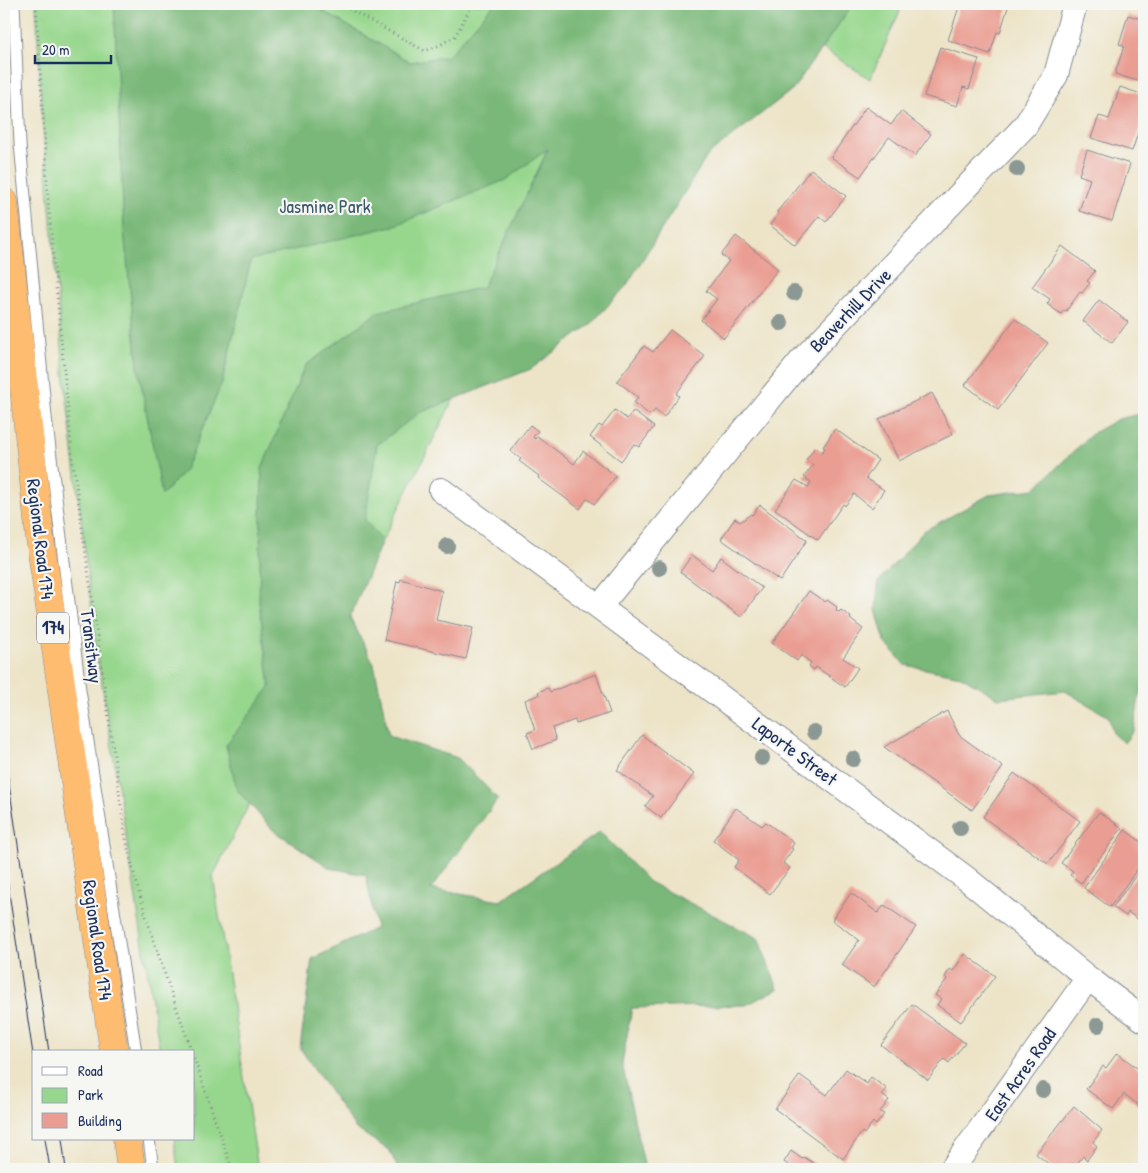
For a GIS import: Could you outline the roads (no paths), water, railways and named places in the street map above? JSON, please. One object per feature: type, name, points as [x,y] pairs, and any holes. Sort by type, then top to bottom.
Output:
[{"type":"highway","name":"Regional Road 174","points":[[4,202],[40,538],[114,1050]]},
{"type":"highway","points":[[127,1140],[131,1169]]},
{"type":"street","name":"Beaverhill Drive","points":[[600,606],[801,362],[1025,126],[1056,75],[1075,4]]},
{"type":"street","name":"Laporte Street","points":[[441,490],[967,879],[1088,978],[1144,1020]]},
{"type":"street","name":"East Acres Road","points":[[952,1169],[1088,978]]},
{"type":"lane","name":"Transitway","points":[[14,4],[20,144],[48,427],[80,690],[136,1050]]},
{"type":"lane","points":[[149,1140],[153,1169]]},
{"type":"tram line","points":[[4,751],[49,1050]]},
{"type":"tram line","points":[[4,859],[32,1050]]},
{"type":"tram line","points":[[45,1140],[50,1169]]},
{"type":"tram line","points":[[62,1140],[66,1169]]},
{"type":"park label","name":"Jasmine Park","points":[[325,206]]}]
